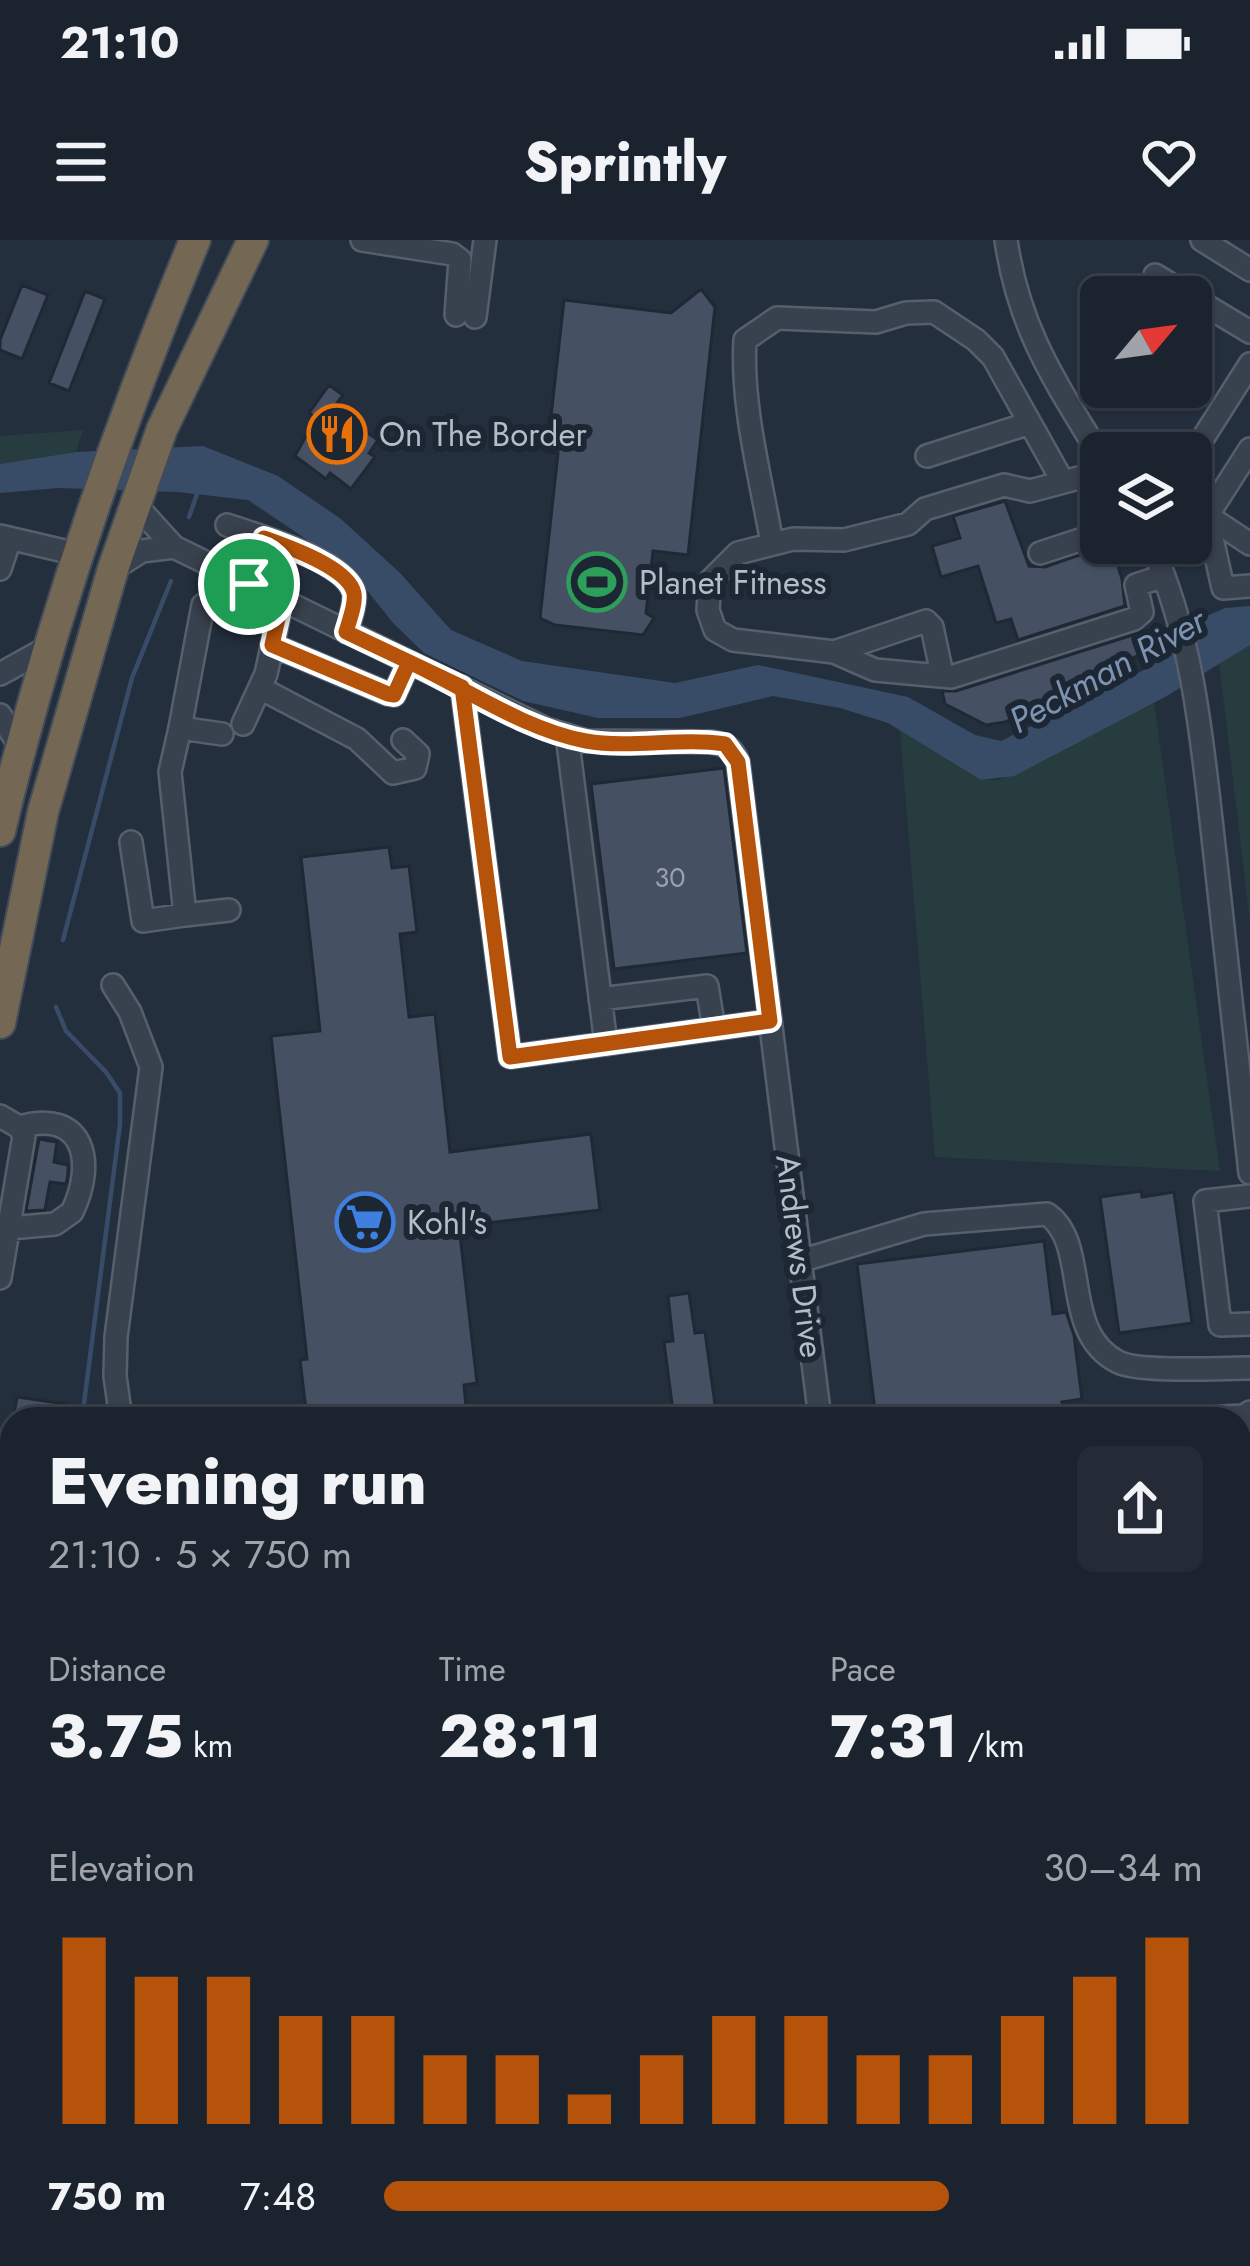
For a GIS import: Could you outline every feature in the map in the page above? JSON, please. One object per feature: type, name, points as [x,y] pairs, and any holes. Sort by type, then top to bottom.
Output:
[{"type":"highway","points":[[0,831],[47,648],[93,502],[195,240]]},
{"type":"highway","points":[[0,1023],[43,812],[112,569],[162,429],[253,240]]},
{"type":"street","points":[[362,240],[452,254],[460,260],[465,316],[485,240]]},
{"type":"street","points":[[1006,240],[1027,330],[1086,432]]},
{"type":"street","points":[[1202,240],[1250,270]]},
{"type":"street","points":[[1155,275],[1250,332]]},
{"type":"street","points":[[772,544],[745,384],[745,340],[777,318],[876,322],[906,313],[934,313],[993,357],[1063,482]]},
{"type":"street","points":[[1207,432],[1250,364]]},
{"type":"street","points":[[927,456],[1030,423]]},
{"type":"street","points":[[1212,495],[1250,449]]},
{"type":"street","points":[[1080,478],[1030,491],[1004,485],[925,509],[908,524],[844,540],[793,539],[738,553],[710,581],[708,610],[715,630],[733,640],[834,652],[875,670],[951,677],[1134,619],[1142,612],[1136,585],[1164,576]]},
{"type":"street","points":[[135,504],[174,547],[546,729],[567,735],[606,1044]]},
{"type":"street","points":[[1212,519],[1250,544]]},
{"type":"street","points":[[226,525],[302,551],[347,580],[355,596],[346,632]]},
{"type":"street","points":[[0,569],[5,537],[77,554]]},
{"type":"street","points":[[249,584],[264,538]]},
{"type":"street","points":[[1040,554],[1080,540]]},
{"type":"street","points":[[112,569],[142,551],[174,547]]},
{"type":"street","points":[[1212,553],[1223,588],[1250,586]]},
{"type":"street","points":[[1159,564],[1177,614],[1192,686],[1241,1016],[1250,1173]]},
{"type":"street","points":[[180,728],[232,729],[260,688],[282,601]]},
{"type":"street","points":[[185,915],[170,772],[203,605]]},
{"type":"street","points":[[834,652],[926,621],[932,627],[942,674]]},
{"type":"street","points":[[272,645],[394,695],[409,662]]},
{"type":"street","points":[[0,674],[47,648]]},
{"type":"street","points":[[462,687],[510,1057],[770,1021]]},
{"type":"street","points":[[260,688],[356,739],[393,773],[415,768],[418,754],[403,740]]},
{"type":"street","points":[[0,715],[20,746]]},
{"type":"street","name":"Andrews Drive","points":[[567,735],[586,741],[642,744],[711,742],[725,744],[733,752],[818,1407]]},
{"type":"street","points":[[131,842],[143,921],[230,910]]},
{"type":"street","points":[[113,985],[130,1012],[151,1067],[116,1337],[119,1407]]},
{"type":"street","points":[[600,999],[707,986],[714,1029]]},
{"type":"street","points":[[0,1279],[24,1136],[9,1122]]},
{"type":"street","points":[[9,1122],[41,1122],[72,1130],[79,1136],[83,1155],[72,1212],[55,1224],[10,1228]]},
{"type":"street","points":[[1250,1196],[1205,1201],[1220,1325],[1250,1324]]},
{"type":"street","points":[[800,1261],[924,1224],[1047,1214],[1067,1237],[1087,1326],[1117,1361],[1137,1366],[1250,1368]]},
{"type":"green space","points":[[83,430],[76,452],[0,464],[0,436]]},
{"type":"green space","points":[[1250,645],[1250,922],[1219,662]]},
{"type":"green space","points":[[1154,703],[1220,1171],[935,1157],[900,730],[981,780],[999,780]]},
{"type":"water","points":[[203,446],[278,476],[341,519],[400,573],[451,630],[522,661],[675,683],[758,665],[908,697],[975,735],[1001,741],[1148,668],[1168,643],[1225,608],[1250,606],[1250,645],[1165,697],[1014,776],[981,780],[888,723],[840,708],[773,696],[680,718],[598,718],[523,701],[424,653],[349,568],[248,500],[58,488],[0,493],[0,464],[76,452]]},
{"type":"building","points":[[22,285],[48,295],[22,359],[0,350],[0,340]]},
{"type":"building","points":[[701,289],[715,307],[688,555],[653,551],[646,613],[654,618],[643,635],[555,625],[540,618],[558,453],[547,452],[564,300],[671,313]]},
{"type":"building","points":[[85,291],[105,299],[69,391],[49,383]]},
{"type":"building","name":"On The Border","points":[[329,385],[343,395],[337,403],[378,440],[369,453],[375,457],[351,489],[330,473],[326,479],[295,456],[316,418],[309,413]]},
{"type":"building","points":[[1005,501],[1029,566],[1045,567],[1080,555],[1080,564],[1117,564],[1125,606],[1018,640],[1011,619],[996,623],[978,566],[941,577],[932,546],[960,538],[953,516]]},
{"type":"building","points":[[1139,633],[1146,653],[1111,666],[1116,681],[1005,722],[986,725],[945,704],[942,691],[956,691]]},
{"type":"building","points":[[724,768],[747,953],[614,969],[591,784]]},
{"type":"building","points":[[389,847],[392,868],[409,866],[417,932],[400,934],[409,1017],[435,1014],[450,1152],[591,1134],[600,1210],[459,1226],[477,1383],[464,1385],[466,1407],[306,1407],[300,1360],[307,1359],[271,1036],[320,1031],[301,857]]},
{"type":"building","points":[[39,1139],[57,1142],[54,1162],[68,1165],[68,1174],[66,1184],[50,1182],[45,1210],[26,1211]]},
{"type":"building","points":[[1141,1191],[1142,1197],[1174,1192],[1192,1323],[1119,1333],[1100,1197]]},
{"type":"building","points":[[1044,1241],[1053,1314],[1066,1312],[1074,1335],[1082,1399],[1062,1402],[1063,1407],[875,1407],[857,1264]]},
{"type":"building","points":[[689,1293],[695,1333],[705,1332],[715,1407],[672,1407],[664,1342],[673,1341],[668,1296]]},
{"type":"building","points":[[17,1397],[65,1404],[64,1407],[15,1407]]},
{"type":"waterway","points":[[189,517],[197,494]]},
{"type":"waterway","points":[[63,940],[132,678],[171,581]]},
{"type":"waterway","points":[[56,1007],[66,1031],[120,1093],[84,1407]]},
{"type":"place","name":"On The Border","points":[[337,434]]},
{"type":"place","name":"Planet Fitness","points":[[597,582]]},
{"type":"place","name":"Kohl's","points":[[365,1222]]},
{"type":"route","points":[[249,584],[264,538],[302,551],[347,580],[355,596],[346,632],[462,687],[510,1057],[770,1021],[738,762],[725,744],[586,741],[546,729],[462,687],[409,662],[394,695],[388,694],[272,645],[282,601],[249,584]]},
{"type":"water label","name":"Peckman River","points":[[1107,670]]}]
